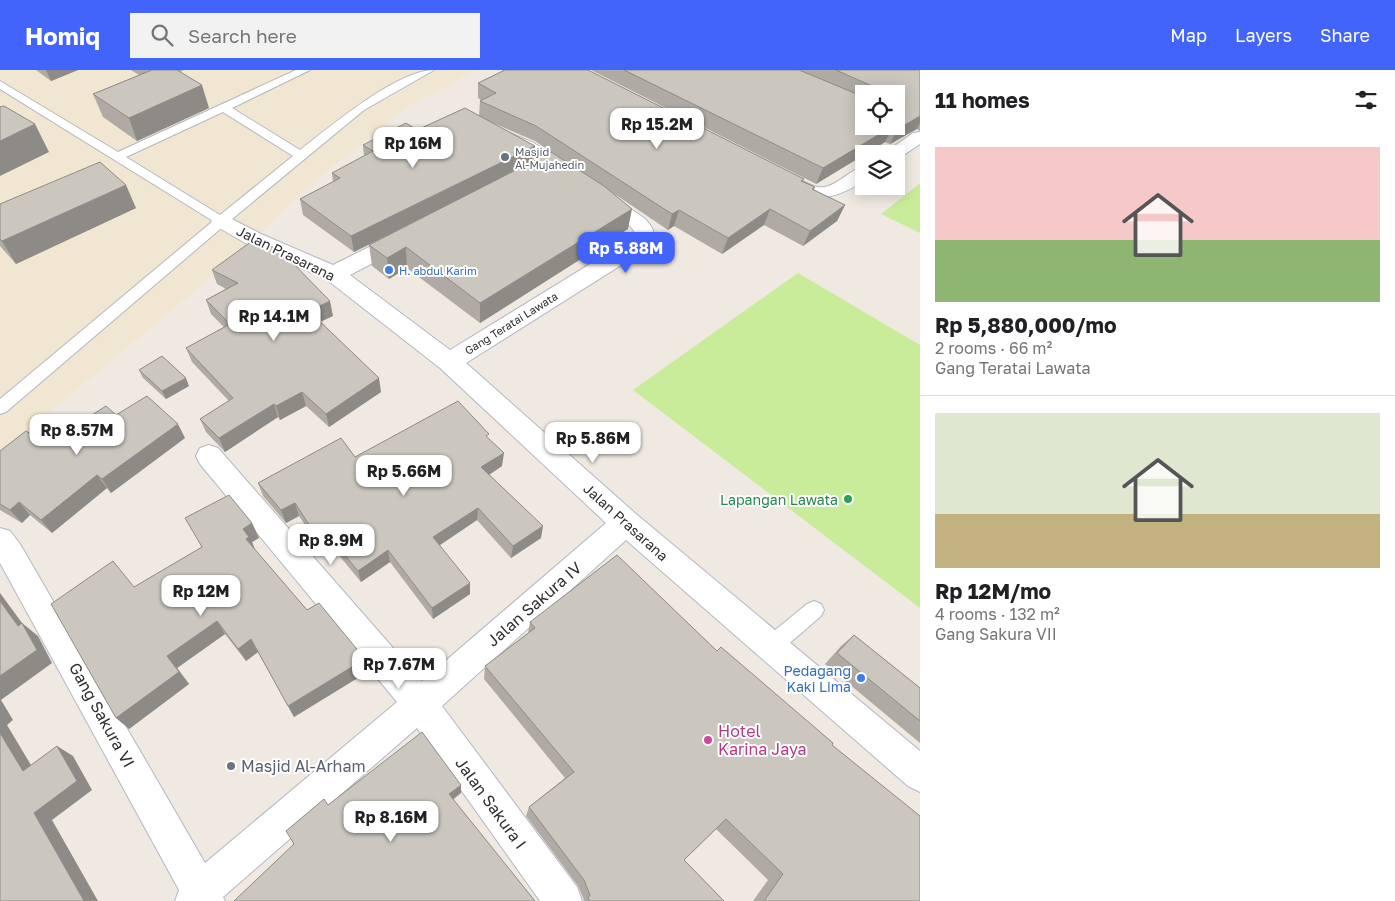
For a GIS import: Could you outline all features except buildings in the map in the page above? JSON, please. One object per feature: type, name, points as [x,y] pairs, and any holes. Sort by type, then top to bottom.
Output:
[{"type":"street","name":"Gang Teratai Lawata","points":[[449,362],[638,245],[644,238],[644,230],[637,222],[540,167],[527,147],[483,125]]},
{"type":"street","points":[[902,145],[914,135]]},
{"type":"street","points":[[770,172],[808,191],[823,194],[833,192],[855,178]]},
{"type":"street","name":"Jalan Prasarana","points":[[221,221],[254,239],[334,274],[449,362],[626,523],[920,774]]},
{"type":"street","points":[[334,274],[420,230]]},
{"type":"street","name":"Jalan Sakura I","points":[[209,456],[420,704],[563,901]]},
{"type":"street","name":"Jalan Sakura IV","points":[[200,898],[626,523]]},
{"type":"street","name":"Gang Sakura VI","points":[[0,540],[10,553],[200,898]]},
{"type":"lane","points":[[117,156],[305,70]]},
{"type":"lane","points":[[0,408],[221,221],[360,108],[430,70]]},
{"type":"lane","points":[[0,84],[221,221]]},
{"type":"lane","points":[[224,108],[301,156]]},
{"type":"lane","points":[[770,647],[814,610]]},
{"type":"shaded area","points":[[0,70],[477,70],[409,106],[301,192],[249,245],[0,454]]},
{"type":"green space","points":[[920,185],[920,233],[881,214]]},
{"type":"green space","name":"Lapangan Lawata","points":[[798,273],[920,345],[920,608],[633,390]]},
{"type":"place","name":"Masjid Al-Mujahedin","points":[[505,157]]},
{"type":"place","name":"H. abdul Karim","points":[[389,270]]},
{"type":"place","name":"Lapangan Lawata","points":[[848,499]]},
{"type":"place","name":"Pedagang Kaki Lima","points":[[861,678]]},
{"type":"place","name":"Hotel Karina Jaya","points":[[708,740]]},
{"type":"place","name":"Masjid Al-Arham","points":[[231,766]]}]
